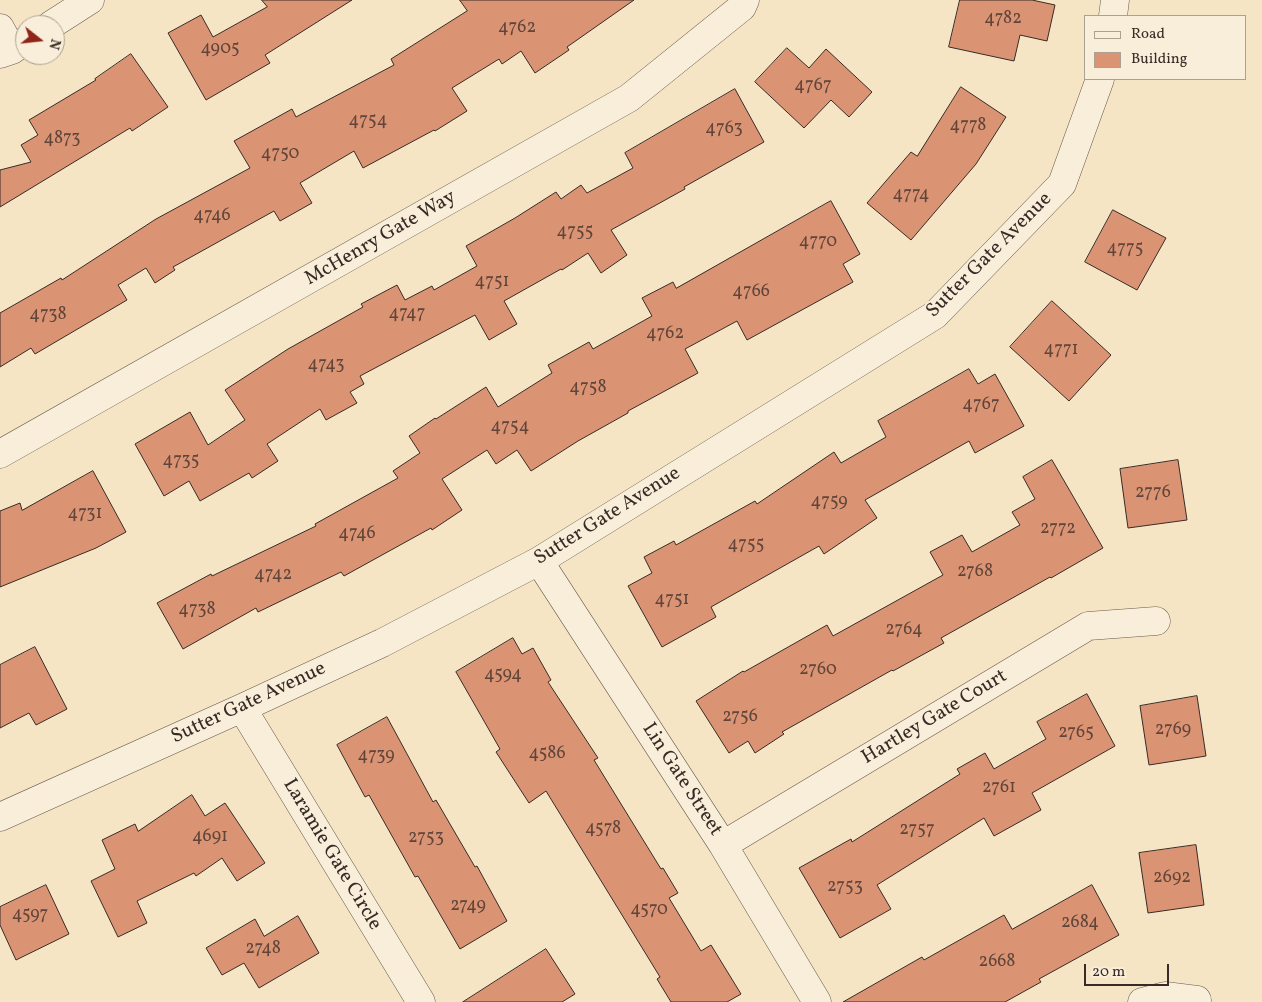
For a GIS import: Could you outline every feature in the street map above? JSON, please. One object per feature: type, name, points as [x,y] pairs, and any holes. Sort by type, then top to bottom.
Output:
[{"type":"street","points":[[65,16],[90,0]]},
{"type":"street","name":"McHenry Gate Way","points":[[0,454],[629,98],[742,7],[746,0]]},
{"type":"street","points":[[1113,15],[1115,0]]},
{"type":"street","name":"Sutter Gate Avenue","points":[[0,817],[382,643],[539,562],[935,315],[1062,184],[1100,80]]},
{"type":"street","name":"Lin Gate Street","points":[[539,562],[723,844],[817,1002]]},
{"type":"street","name":"Hartley Gate Court","points":[[723,844],[1088,626],[1156,622]]},
{"type":"street","name":"Laramie Gate Circle","points":[[242,708],[421,1002]]},
{"type":"street","points":[[1142,1002],[1165,996],[1197,1000]]},
{"type":"building","points":[[262,0],[352,0],[265,55],[270,63],[206,100],[168,33],[201,15],[213,37],[267,7]]},
{"type":"building","points":[[460,0],[634,0],[567,47],[569,50],[535,73],[521,51],[502,64],[499,59],[452,88],[467,111],[435,131],[363,168],[354,151],[300,183],[312,203],[280,221],[274,211],[173,267],[175,270],[155,283],[146,268],[118,285],[127,300],[35,354],[31,348],[0,367],[0,313],[61,278],[62,280],[156,219],[250,168],[234,141],[292,109],[296,117],[394,65],[391,59],[467,11]]},
{"type":"building","points":[[960,0],[1032,0],[1055,5],[1047,41],[1020,35],[1014,61],[949,47]]},
{"type":"building","points":[[787,48],[809,68],[826,49],[872,92],[849,117],[831,100],[804,128],[755,82]]},
{"type":"building","points":[[131,54],[168,107],[132,131],[130,128],[0,207],[0,170],[31,162],[21,145],[38,135],[29,120],[96,80]]},
{"type":"building","points":[[961,87],[1006,117],[976,164],[911,240],[867,203],[911,152],[917,156]]},
{"type":"building","points":[[735,89],[764,142],[611,230],[627,255],[601,273],[588,253],[562,270],[504,301],[517,324],[489,340],[475,315],[360,376],[364,384],[350,392],[357,403],[326,420],[320,409],[267,444],[278,461],[252,478],[249,473],[200,501],[189,481],[164,496],[135,444],[190,412],[208,445],[245,420],[225,390],[288,349],[363,307],[361,304],[397,285],[405,300],[432,286],[434,290],[477,266],[466,246],[556,192],[561,199],[581,185],[587,193],[633,168],[625,153]]},
{"type":"building","points":[[831,201],[860,254],[843,264],[853,282],[747,340],[737,321],[685,349],[698,373],[628,411],[628,413],[578,441],[531,471],[517,450],[496,464],[487,450],[442,479],[462,510],[432,530],[431,528],[344,576],[341,572],[258,612],[256,608],[183,649],[157,603],[211,574],[212,576],[316,526],[315,524],[398,478],[393,471],[420,453],[409,436],[486,387],[498,407],[552,373],[548,365],[589,342],[593,349],[652,316],[642,298],[673,282],[676,288]]},
{"type":"building","points":[[1113,210],[1166,238],[1137,290],[1085,262]]},
{"type":"building","points":[[1052,301],[1111,355],[1069,401],[1010,347]]},
{"type":"building","points":[[969,369],[978,384],[995,374],[1024,426],[975,453],[969,441],[865,500],[877,518],[824,554],[819,546],[711,607],[716,617],[662,647],[628,586],[652,573],[644,557],[674,541],[676,545],[755,501],[757,504],[834,452],[841,463],[886,437],[878,421]]},
{"type":"building","points":[[1052,460],[1103,548],[941,638],[944,643],[782,732],[784,734],[755,753],[748,741],[729,753],[696,701],[743,671],[827,625],[833,636],[943,575],[930,552],[962,535],[972,552],[1020,525],[1012,512],[1035,499],[1023,477]]},
{"type":"building","points":[[1178,460],[1187,520],[1128,528],[1120,469]]},
{"type":"building","points":[[93,471],[126,532],[96,548],[0,587],[0,511],[20,503],[22,510]]},
{"type":"building","points":[[513,638],[522,654],[533,648],[551,680],[548,682],[598,758],[594,760],[661,869],[663,868],[678,893],[669,898],[701,951],[711,945],[741,994],[727,1002],[671,1002],[657,979],[660,977],[546,791],[529,803],[496,752],[500,749],[456,672]]},
{"type":"building","points":[[35,647],[67,709],[36,725],[29,713],[0,728],[0,665]]},
{"type":"building","points":[[1087,694],[1115,746],[1032,793],[1041,810],[994,836],[984,818],[877,885],[891,909],[840,938],[799,868],[851,839],[852,842],[960,774],[957,769],[985,753],[994,769],[1046,739],[1037,722]]},
{"type":"building","points":[[1197,696],[1206,756],[1149,765],[1140,706]]},
{"type":"building","points":[[387,717],[433,802],[436,800],[475,867],[477,866],[507,921],[460,949],[418,876],[415,877],[369,795],[365,797],[337,745]]},
{"type":"building","points":[[192,795],[205,816],[225,803],[265,863],[237,881],[222,858],[196,876],[194,873],[137,901],[147,923],[118,937],[91,881],[115,869],[102,840],[135,824],[138,831]]},
{"type":"building","points":[[1196,845],[1204,905],[1148,913],[1139,853]]},
{"type":"building","points":[[46,885],[69,934],[16,960],[0,925],[0,907]]},
{"type":"building","points":[[1092,885],[1119,935],[1039,979],[1041,982],[1005,1002],[843,1002],[922,957],[924,960],[1004,915],[1012,929]]},
{"type":"building","points":[[298,916],[319,953],[259,988],[244,963],[222,975],[206,948],[255,919],[264,936]]},
{"type":"building","points":[[546,949],[575,994],[562,1002],[463,1002]]}]
